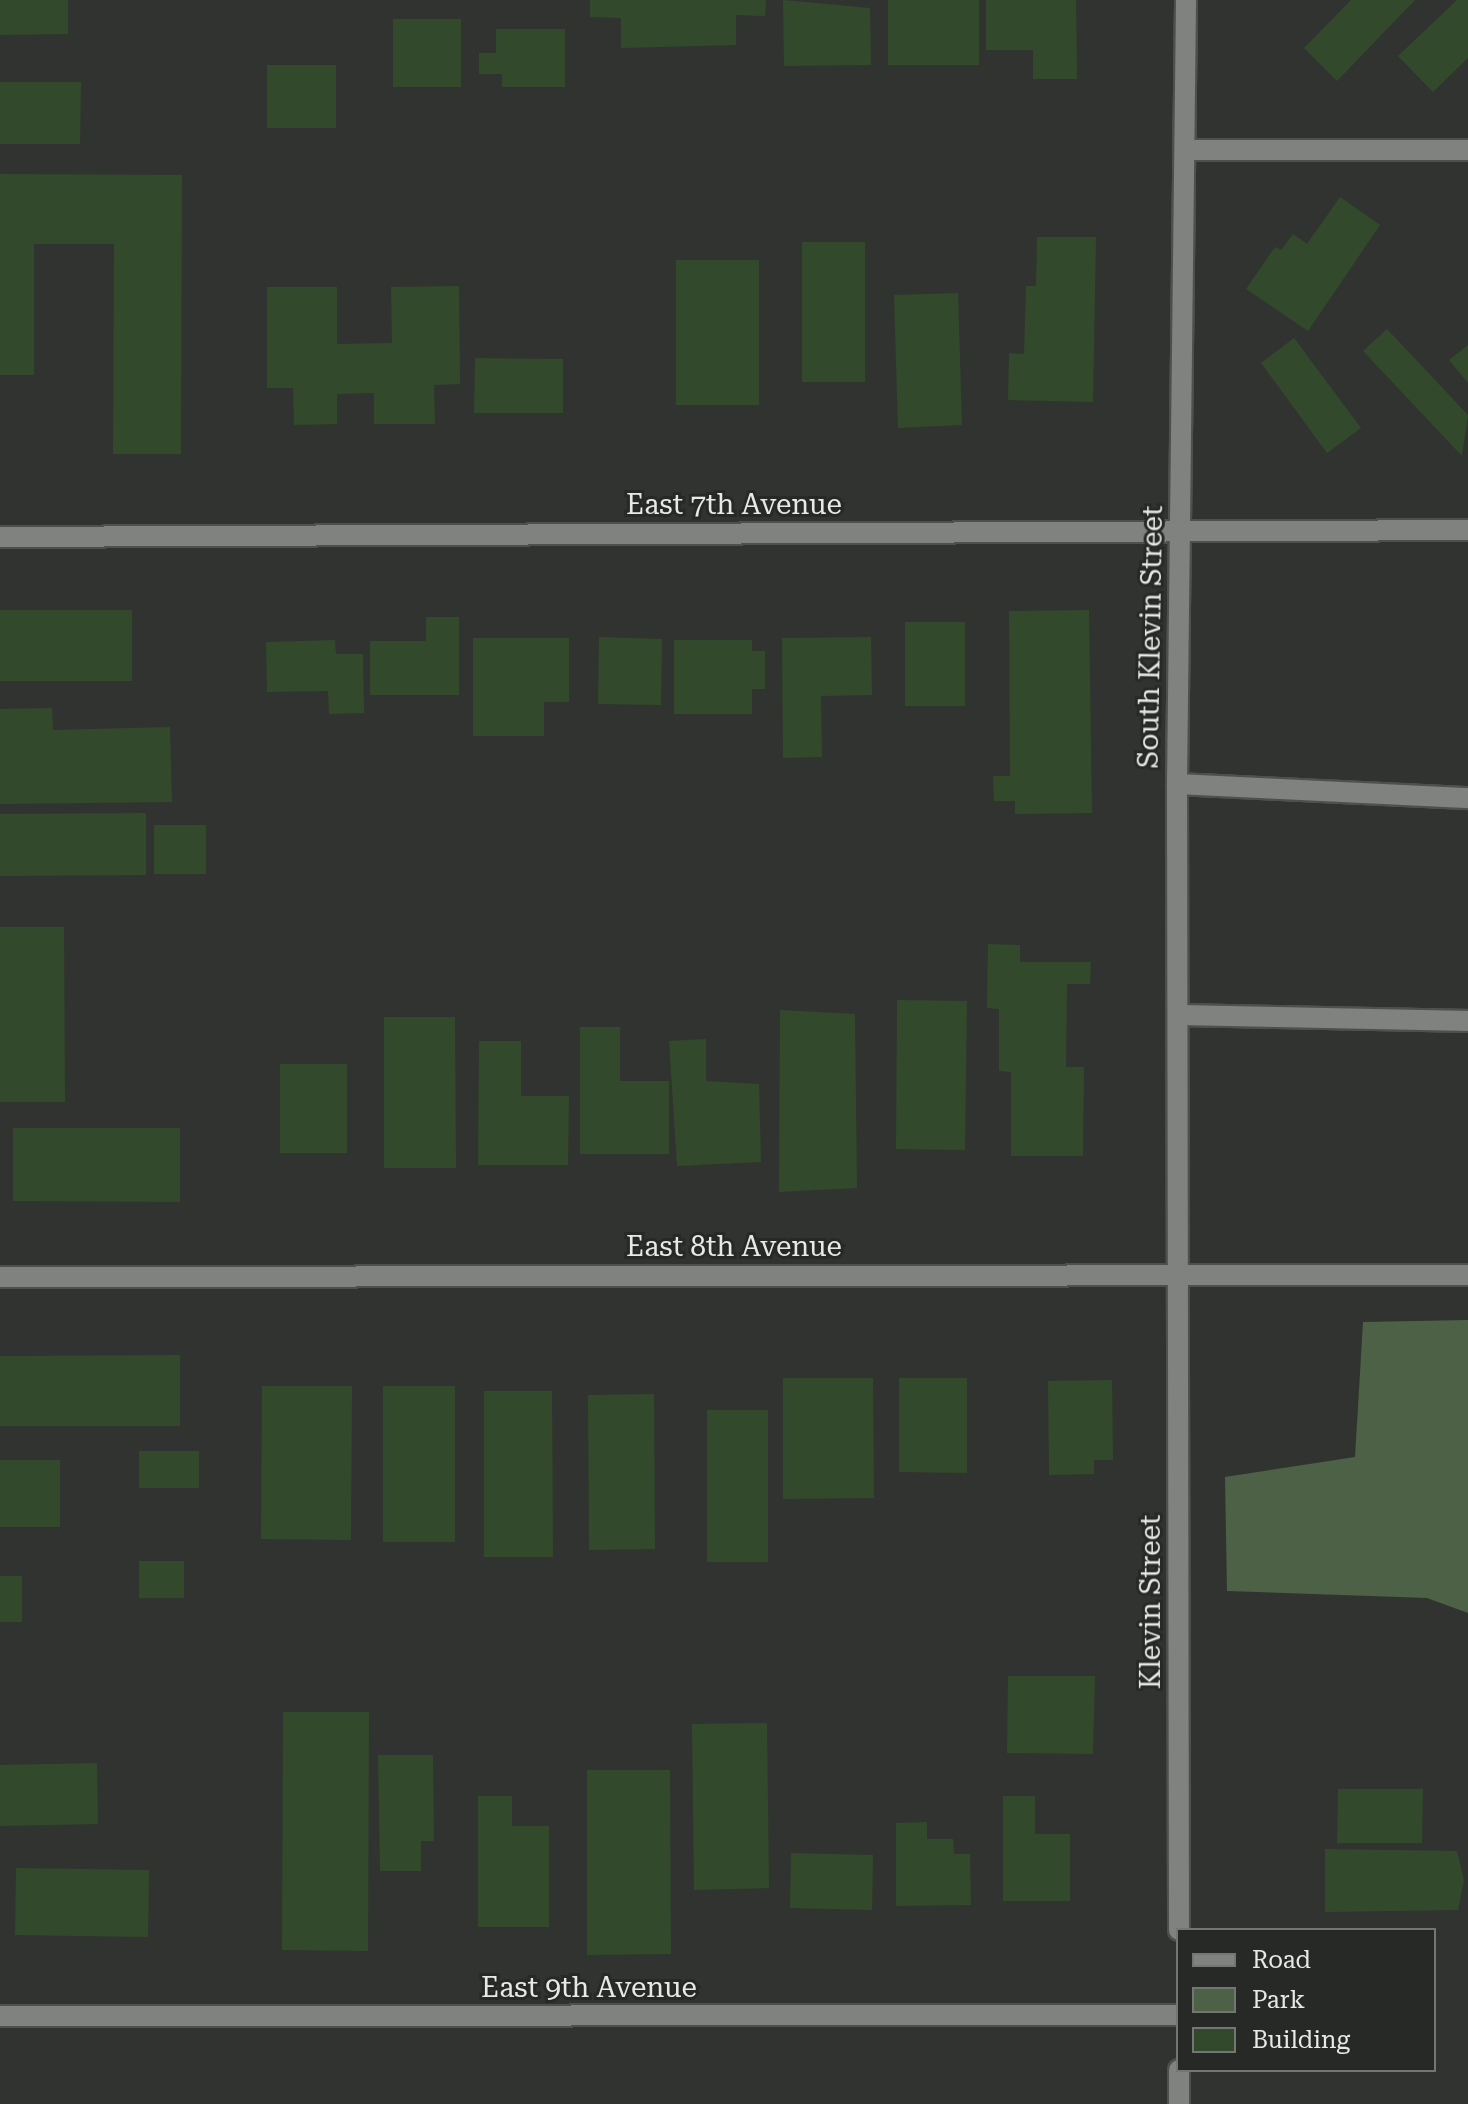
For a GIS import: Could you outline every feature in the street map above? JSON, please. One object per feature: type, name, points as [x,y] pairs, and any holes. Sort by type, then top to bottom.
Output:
[{"type":"street","name":"South Klevin Street","points":[[1180,1275],[1177,784],[1186,0]]},
{"type":"street","points":[[1185,150],[1468,150]]},
{"type":"street","name":"East 7th Avenue","points":[[0,537],[1468,530]]},
{"type":"street","points":[[1177,784],[1468,798]]},
{"type":"street","points":[[1178,1015],[1468,1021]]},
{"type":"street","name":"Klevin Street","points":[[1179,1928],[1180,1275]]},
{"type":"street","name":"East 8th Avenue","points":[[0,1277],[1468,1275]]},
{"type":"street","name":"East 9th Avenue","points":[[0,2016],[1176,2015]]},
{"type":"street","points":[[1179,2072],[1179,2104]]},
{"type":"green space","points":[[1468,1320],[1468,1613],[1427,1598],[1227,1591],[1225,1477],[1355,1457],[1363,1322]]},
{"type":"building","points":[[0,0],[68,0],[68,34],[0,35]]},
{"type":"building","points":[[590,0],[766,0],[765,16],[736,15],[736,45],[621,48],[621,18],[590,17]]},
{"type":"building","points":[[783,0],[870,8],[871,65],[784,66]]},
{"type":"building","points":[[888,0],[979,0],[979,65],[888,65]]},
{"type":"building","points":[[986,0],[1076,0],[1077,79],[1033,79],[1033,50],[986,50]]},
{"type":"building","points":[[1351,0],[1415,0],[1337,81],[1304,48]]},
{"type":"building","points":[[1457,0],[1468,0],[1468,58],[1433,92],[1398,56]]},
{"type":"building","points":[[393,19],[461,19],[461,87],[393,87]]},
{"type":"building","points":[[496,29],[565,29],[565,87],[502,87],[502,74],[479,74],[479,53],[496,53]]},
{"type":"building","points":[[267,65],[336,65],[336,128],[267,128]]},
{"type":"building","points":[[0,82],[81,82],[80,144],[0,144]]},
{"type":"building","points":[[0,174],[182,175],[181,454],[113,454],[114,244],[34,244],[34,375],[0,375]]},
{"type":"building","points":[[1340,197],[1380,225],[1308,331],[1246,289],[1275,247],[1281,250],[1293,234],[1307,244]]},
{"type":"building","points":[[1037,237],[1096,237],[1093,402],[1008,400],[1009,353],[1024,354],[1026,286],[1036,286]]},
{"type":"building","points":[[802,242],[865,242],[865,382],[802,382]]},
{"type":"building","points":[[676,260],[759,260],[759,405],[676,405]]},
{"type":"building","points":[[459,286],[460,384],[434,385],[435,424],[374,424],[374,393],[337,394],[337,424],[294,425],[293,388],[267,388],[267,287],[337,287],[337,344],[392,343],[391,287]]},
{"type":"building","points":[[958,293],[962,425],[898,428],[894,295]]},
{"type":"building","points":[[1387,329],[1468,415],[1462,456],[1363,351]]},
{"type":"building","points":[[1294,338],[1361,428],[1327,453],[1261,363]]},
{"type":"building","points":[[1468,345],[1468,383],[1449,360]]},
{"type":"building","points":[[475,358],[563,359],[563,413],[474,413]]},
{"type":"building","points":[[0,610],[132,610],[132,681],[0,681]]},
{"type":"building","points":[[1089,610],[1092,813],[1015,814],[1015,801],[994,801],[993,776],[1010,776],[1009,611]]},
{"type":"building","points":[[426,617],[459,617],[459,695],[370,695],[370,641],[426,641]]},
{"type":"building","points":[[905,622],[965,622],[965,706],[905,706]]},
{"type":"building","points":[[599,637],[662,639],[661,705],[598,704]]},
{"type":"building","points":[[871,637],[872,695],[821,696],[822,757],[783,758],[782,638]]},
{"type":"building","points":[[473,638],[569,638],[569,702],[544,702],[544,736],[473,736]]},
{"type":"building","points":[[335,640],[336,654],[363,654],[364,713],[329,714],[328,691],[267,692],[266,642]]},
{"type":"building","points":[[674,640],[752,640],[752,651],[765,651],[765,689],[752,689],[752,714],[674,714]]},
{"type":"building","points":[[52,708],[53,730],[170,727],[172,802],[0,804],[0,709]]},
{"type":"building","points":[[146,813],[146,875],[0,876],[0,814]]},
{"type":"building","points":[[154,825],[206,825],[206,874],[154,874]]},
{"type":"building","points":[[0,927],[64,927],[65,1102],[0,1102]]},
{"type":"building","points":[[988,944],[1020,945],[1020,962],[1091,962],[1090,984],[1067,984],[1066,1067],[1084,1067],[1083,1156],[1011,1156],[1011,1072],[999,1071],[999,1009],[987,1008]]},
{"type":"building","points":[[897,1000],[967,1001],[965,1150],[896,1149]]},
{"type":"building","points":[[780,1010],[855,1014],[857,1188],[779,1192]]},
{"type":"building","points":[[384,1017],[455,1017],[456,1168],[384,1168]]},
{"type":"building","points":[[580,1027],[620,1027],[620,1081],[669,1081],[669,1154],[580,1154]]},
{"type":"building","points":[[706,1039],[706,1081],[759,1084],[761,1162],[677,1166],[669,1041]]},
{"type":"building","points":[[479,1041],[521,1041],[521,1096],[569,1096],[568,1165],[478,1165]]},
{"type":"building","points":[[280,1064],[347,1064],[347,1153],[280,1153]]},
{"type":"building","points":[[13,1128],[180,1128],[180,1202],[13,1201]]},
{"type":"building","points":[[180,1355],[180,1426],[0,1426],[0,1356]]},
{"type":"building","points":[[783,1378],[873,1378],[874,1498],[783,1499]]},
{"type":"building","points":[[899,1378],[967,1378],[967,1473],[899,1472]]},
{"type":"building","points":[[1112,1380],[1113,1460],[1094,1460],[1094,1474],[1049,1475],[1048,1381]]},
{"type":"building","points":[[262,1386],[352,1386],[351,1540],[261,1539]]},
{"type":"building","points":[[383,1386],[455,1386],[455,1542],[383,1542]]},
{"type":"building","points":[[484,1391],[552,1391],[553,1557],[484,1557]]},
{"type":"building","points":[[654,1394],[655,1549],[589,1550],[588,1395]]},
{"type":"building","points":[[707,1410],[768,1410],[768,1562],[707,1562]]},
{"type":"building","points":[[139,1451],[199,1451],[199,1488],[139,1488]]},
{"type":"building","points":[[0,1460],[60,1460],[60,1527],[0,1527]]},
{"type":"building","points":[[139,1561],[184,1561],[184,1598],[139,1598]]},
{"type":"building","points":[[0,1576],[22,1576],[22,1622],[0,1622]]},
{"type":"building","points":[[1008,1676],[1095,1676],[1093,1754],[1007,1753]]},
{"type":"building","points":[[283,1712],[369,1712],[368,1951],[282,1950]]},
{"type":"building","points":[[767,1723],[769,1888],[694,1890],[692,1724]]},
{"type":"building","points":[[378,1755],[433,1755],[434,1841],[421,1841],[421,1871],[380,1871]]},
{"type":"building","points":[[97,1763],[98,1824],[0,1826],[0,1765]]},
{"type":"building","points":[[587,1770],[670,1770],[671,1954],[587,1955]]},
{"type":"building","points":[[1338,1789],[1423,1789],[1422,1843],[1337,1843]]},
{"type":"building","points":[[478,1796],[512,1796],[512,1826],[549,1826],[549,1927],[478,1927]]},
{"type":"building","points":[[1003,1796],[1035,1796],[1035,1834],[1070,1834],[1070,1901],[1003,1901]]},
{"type":"building","points":[[927,1822],[927,1839],[953,1839],[954,1854],[970,1854],[971,1905],[896,1906],[896,1823]]},
{"type":"building","points":[[1325,1849],[1457,1851],[1464,1880],[1458,1910],[1325,1912]]},
{"type":"building","points":[[791,1853],[873,1855],[872,1910],[790,1908]]},
{"type":"building","points":[[16,1868],[149,1870],[148,1937],[15,1935]]}]
